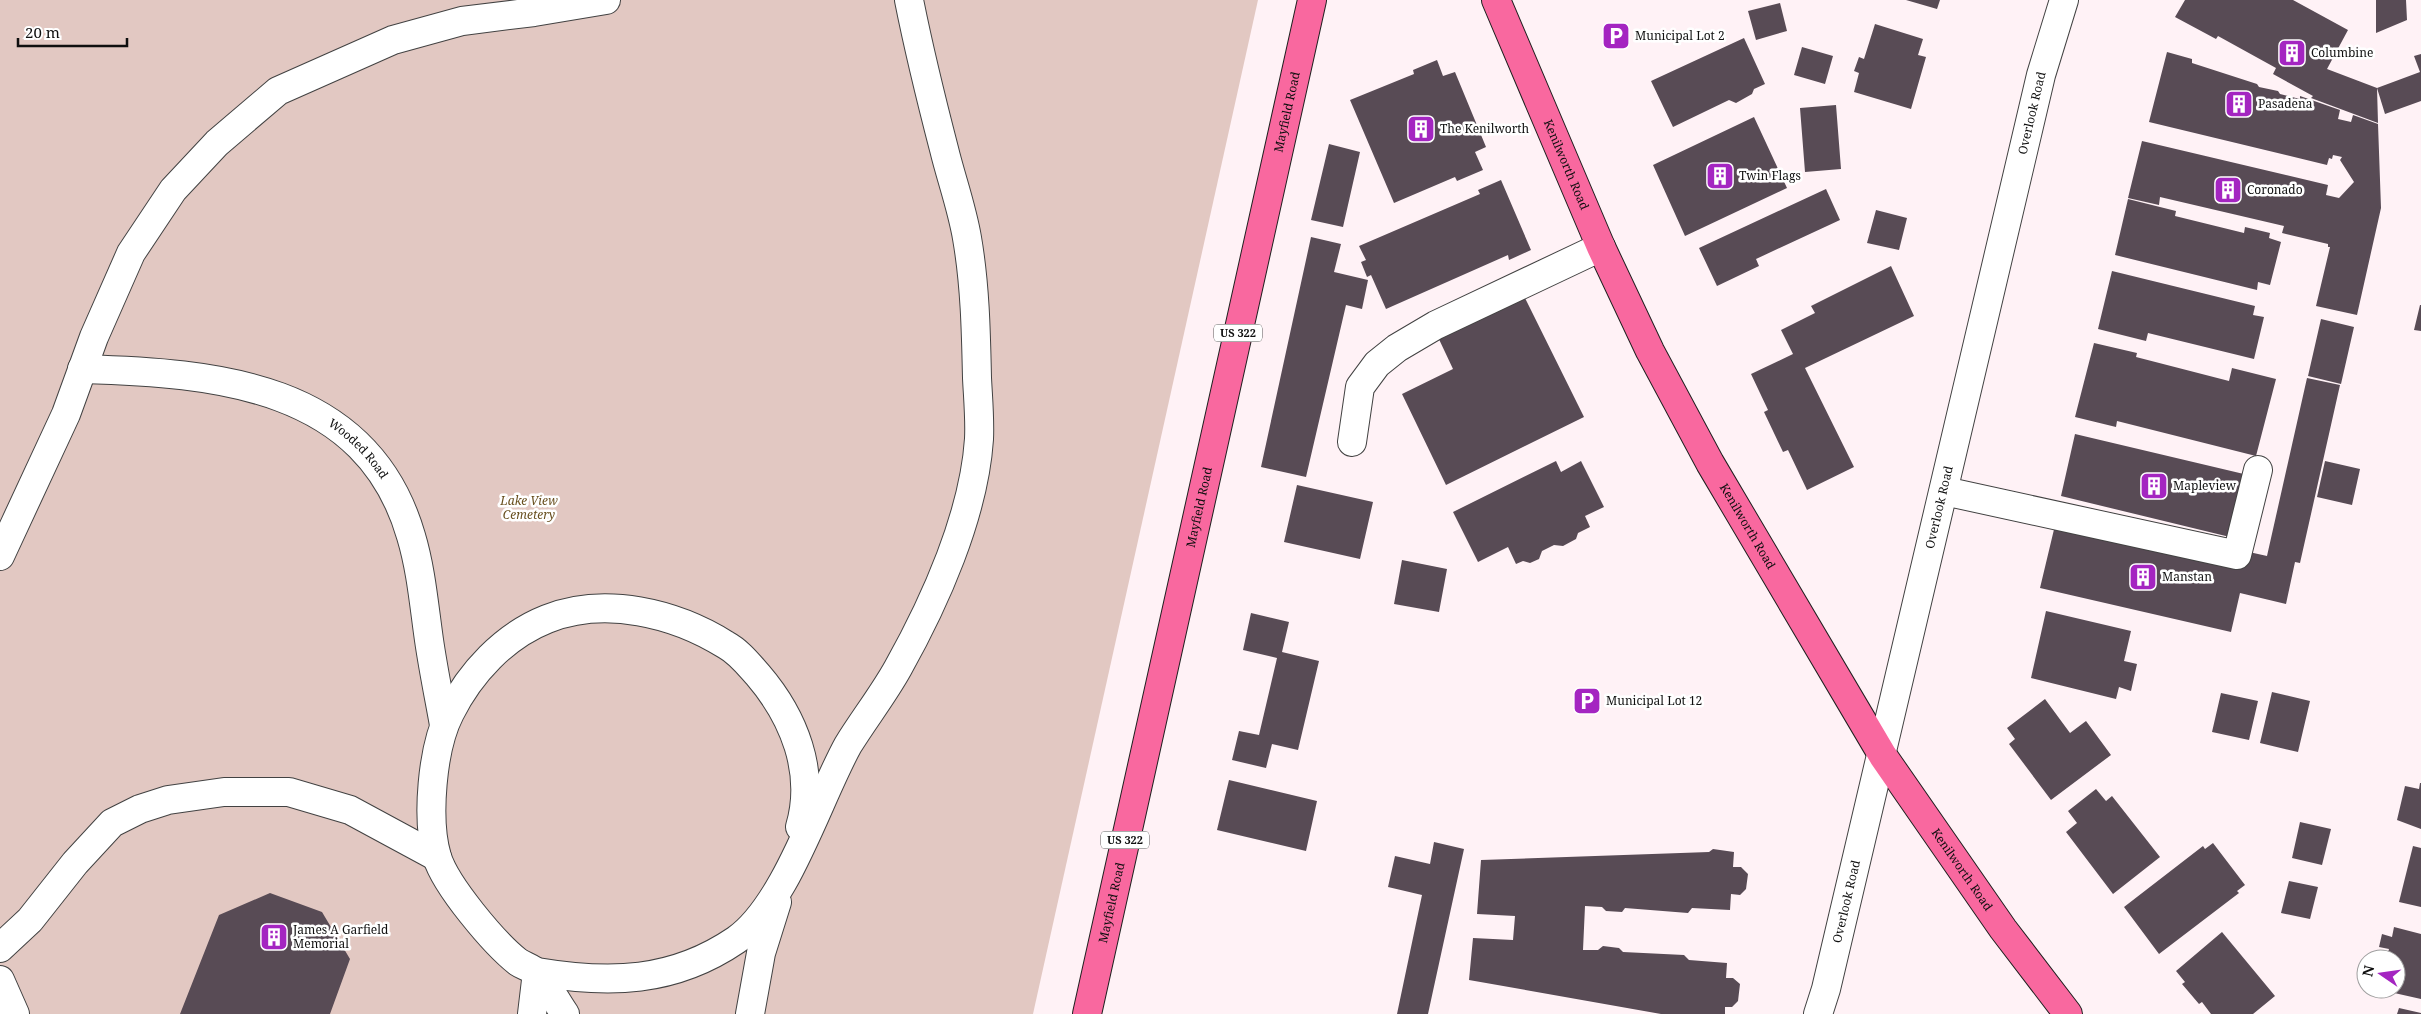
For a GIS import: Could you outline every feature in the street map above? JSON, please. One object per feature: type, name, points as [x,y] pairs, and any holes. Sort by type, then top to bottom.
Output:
[{"type":"main road","name":"Mayfield Road","points":[[1087,1014],[1312,0]]},
{"type":"main road","name":"Kenilworth Road","points":[[1496,0],[1601,246],[1647,344],[1710,463],[1883,756],[2003,929],[2068,1014]]},
{"type":"street","points":[[0,556],[66,414],[82,369],[131,253],[173,190],[217,143],[278,91],[393,40],[462,21],[606,0]]},
{"type":"street","points":[[750,1014],[761,953],[785,878],[804,815],[803,764],[796,735],[784,708],[748,663],[728,646],[664,617],[637,610],[609,609],[578,612],[547,619],[500,648],[484,664],[460,694],[444,725],[437,751],[432,795],[438,857],[463,901],[488,932],[519,962],[537,972],[592,980],[640,978],[661,974],[699,961],[739,938],[755,922],[785,878],[848,745],[898,669],[933,599],[967,512],[979,440],[974,294],[967,236],[923,68],[909,0]]},
{"type":"street","name":"Overlook Road","points":[[1818,1014],[1826,989],[1883,756],[2041,75],[2064,0]]},
{"type":"street","points":[[1352,442],[1360,388],[1376,364],[1397,348],[1436,325],[1601,246]]},
{"type":"street","name":"Wooded Road","points":[[82,369],[152,371],[234,383],[284,398],[334,423],[370,457],[397,498],[412,536],[422,586],[444,725]]},
{"type":"street","points":[[1944,491],[2237,555],[2258,470]]},
{"type":"street","points":[[0,948],[30,920],[75,862],[112,823],[140,809],[168,800],[224,792],[289,792],[350,810],[438,857]]},
{"type":"street","points":[[532,1014],[537,972]]},
{"type":"street","points":[[537,972],[565,1014]]},
{"type":"street","points":[[0,980],[15,1014]]},
{"type":"green space","name":"Lake View Cemetery","points":[[0,0],[1258,0],[1033,1014],[0,1014]]},
{"type":"building","points":[[1906,0],[1940,0],[1937,9]]},
{"type":"building","name":"Columbine","points":[[2185,0],[2293,0],[2348,30],[2327,69],[2377,88],[2378,123],[2311,98],[2313,96],[2273,74],[2276,68],[2218,36],[2216,39],[2175,17]]},
{"type":"building","points":[[2376,0],[2406,0],[2407,20],[2376,33]]},
{"type":"building","points":[[1780,3],[1787,31],[1756,40],[1748,11]]},
{"type":"building","points":[[1875,24],[1923,39],[1918,55],[1926,57],[1911,109],[1854,92],[1859,73],[1854,71],[1859,57],[1864,59]]},
{"type":"building","points":[[1744,38],[1765,84],[1754,89],[1752,94],[1736,103],[1729,100],[1673,127],[1651,81]]},
{"type":"building","points":[[1802,47],[1833,56],[1825,84],[1794,75]]},
{"type":"building","points":[[2167,52],[2192,59],[2192,63],[2257,84],[2259,87],[2300,99],[2300,96],[2340,110],[2338,119],[2351,122],[2353,115],[2378,124],[2381,208],[2357,315],[2316,306],[2330,247],[2328,247],[2328,244],[2282,233],[2284,226],[2160,197],[2159,205],[2128,198],[2142,141],[2328,185],[2326,195],[2339,198],[2354,182],[2340,160],[2342,157],[2333,155],[2332,159],[2329,158],[2327,165],[2149,122]]},
{"type":"building","points":[[2421,54],[2421,101],[2385,114],[2377,88],[2420,72],[2414,56]]},
{"type":"building","name":"The Kenilworth","points":[[1437,60],[1443,76],[1455,72],[1486,147],[1475,152],[1483,170],[1457,181],[1455,177],[1394,203],[1350,100],[1414,74],[1413,70]]},
{"type":"building","points":[[1836,105],[1841,169],[1805,172],[1800,108]]},
{"type":"building","name":"Twin Flags","points":[[1754,117],[1787,188],[1685,236],[1653,165]]},
{"type":"building","points":[[1329,144],[1360,152],[1343,227],[1311,220]]},
{"type":"building","points":[[1501,180],[1531,250],[1509,260],[1508,255],[1386,309],[1371,275],[1367,277],[1361,262],[1366,260],[1359,246],[1480,194],[1478,190]]},
{"type":"building","points":[[1826,189],[1840,220],[1756,259],[1759,266],[1717,286],[1699,248]]},
{"type":"building","points":[[2128,199],[2176,211],[2175,216],[2244,233],[2245,227],[2270,233],[2269,238],[2281,242],[2270,285],[2258,282],[2257,290],[2115,255]]},
{"type":"building","points":[[1876,210],[1907,218],[1899,250],[1867,243]]},
{"type":"building","points":[[1311,237],[1341,244],[1334,272],[1368,280],[1362,309],[1346,305],[1306,477],[1261,467]]},
{"type":"building","points":[[1891,266],[1914,316],[1805,368],[1854,467],[1807,490],[1788,450],[1783,452],[1764,412],[1768,410],[1751,374],[1793,354],[1781,330],[1815,313],[1811,306]]},
{"type":"building","points":[[2112,271],[2255,306],[2253,315],[2264,317],[2254,359],[2148,333],[2146,341],[2098,329]]},
{"type":"building","points":[[1522,292],[1584,417],[1446,485],[1402,394],[1453,369],[1437,335]]},
{"type":"building","points":[[2421,305],[2421,331],[2414,330]]},
{"type":"building","points":[[2321,319],[2354,327],[2341,384],[2308,376]]},
{"type":"building","points":[[2094,343],[2137,353],[2136,357],[2229,381],[2232,368],[2276,379],[2256,456],[2117,421],[2116,427],[2075,417]]},
{"type":"building","name":"Manstan","points":[[2307,378],[2340,385],[2300,563],[2295,562],[2286,604],[2240,593],[2231,632],[2040,588],[2056,521],[2246,566],[2249,552],[2267,556]]},
{"type":"building","name":"Mapleview","points":[[2075,434],[2248,475],[2234,538],[2061,496]]},
{"type":"building","points":[[1556,461],[1561,472],[1581,461],[1604,507],[1585,516],[1590,527],[1578,533],[1576,539],[1563,546],[1554,545],[1542,551],[1539,559],[1530,563],[1523,561],[1516,564],[1508,547],[1478,562],[1453,512]]},
{"type":"building","points":[[2325,461],[2360,469],[2352,505],[2317,497]]},
{"type":"building","points":[[1297,485],[1373,502],[1360,559],[1284,542]]},
{"type":"building","points":[[1402,560],[1447,569],[1439,612],[1394,604]]},
{"type":"building","points":[[2046,611],[2131,631],[2124,661],[2137,664],[2131,691],[2119,687],[2116,699],[2031,678]]},
{"type":"building","points":[[1251,613],[1289,622],[1282,652],[1319,661],[1298,750],[1272,744],[1266,768],[1232,760],[1239,731],[1259,735],[1277,658],[1243,650]]},
{"type":"building","points":[[2272,692],[2310,701],[2298,752],[2260,743]]},
{"type":"building","points":[[2221,693],[2258,701],[2249,740],[2212,732]]},
{"type":"building","points":[[2045,699],[2070,733],[2086,721],[2111,755],[2051,800],[2009,744],[2015,739],[2007,728]]},
{"type":"building","points":[[1229,780],[1317,801],[1306,851],[1217,830]]},
{"type":"building","points":[[2420,783],[2421,829],[2397,820],[2405,786],[2419,789]]},
{"type":"building","points":[[2096,789],[2106,801],[2112,796],[2160,857],[2113,894],[2066,832],[2077,823],[2068,811]]},
{"type":"building","points":[[2300,822],[2331,829],[2322,865],[2292,858]]},
{"type":"building","points":[[1434,842],[1464,849],[1428,1014],[1397,1014],[1422,895],[1388,887],[1395,856],[1430,864]]},
{"type":"building","points":[[2213,843],[2245,885],[2237,891],[2239,893],[2159,954],[2124,907],[2203,846],[2205,849]]},
{"type":"building","points":[[2413,846],[2421,848],[2421,907],[2399,902]]},
{"type":"building","points":[[1713,849],[1734,852],[1733,867],[1741,867],[1748,874],[1746,889],[1740,895],[1731,894],[1730,910],[1692,908],[1688,913],[1625,908],[1622,912],[1606,911],[1602,907],[1585,906],[1583,950],[1598,950],[1603,946],[1619,948],[1623,952],[1684,955],[1689,960],[1727,963],[1726,978],[1733,978],[1740,984],[1738,1001],[1732,1007],[1725,1007],[1725,1014],[1661,1014],[1469,980],[1473,938],[1513,940],[1515,916],[1477,914],[1481,860],[1709,852]]},
{"type":"building","points":[[2289,881],[2318,887],[2310,919],[2281,913]]},
{"type":"building","name":"James A Garfield Memorial","points":[[270,893],[322,912],[350,959],[330,1014],[180,1014],[219,915]]},
{"type":"building","points":[[2394,927],[2421,934],[2421,999],[2406,996],[2406,949],[2379,947],[2382,934],[2392,937]]},
{"type":"building","points":[[2222,932],[2275,996],[2253,1014],[2211,1014],[2202,1002],[2199,1004],[2182,984],[2185,982],[2176,971]]},
{"type":"building","points":[[2399,1008],[2421,1013],[2421,1014],[2397,1014]]},
{"type":"place","name":"Municipal Lot 2","points":[[1616,36]]},
{"type":"place","name":"Columbine","points":[[2292,53]]},
{"type":"place","name":"Pasadena","points":[[2239,104]]},
{"type":"place","name":"The Kenilworth","points":[[1421,129]]},
{"type":"place","name":"Twin Flags","points":[[1720,176]]},
{"type":"place","name":"Coronado","points":[[2228,190]]},
{"type":"place","name":"Mapleview","points":[[2154,486]]},
{"type":"place","name":"Manstan","points":[[2143,577]]},
{"type":"place","name":"Municipal Lot 12","points":[[1587,701]]},
{"type":"place","name":"James A Garfield Memorial","points":[[274,937]]}]
